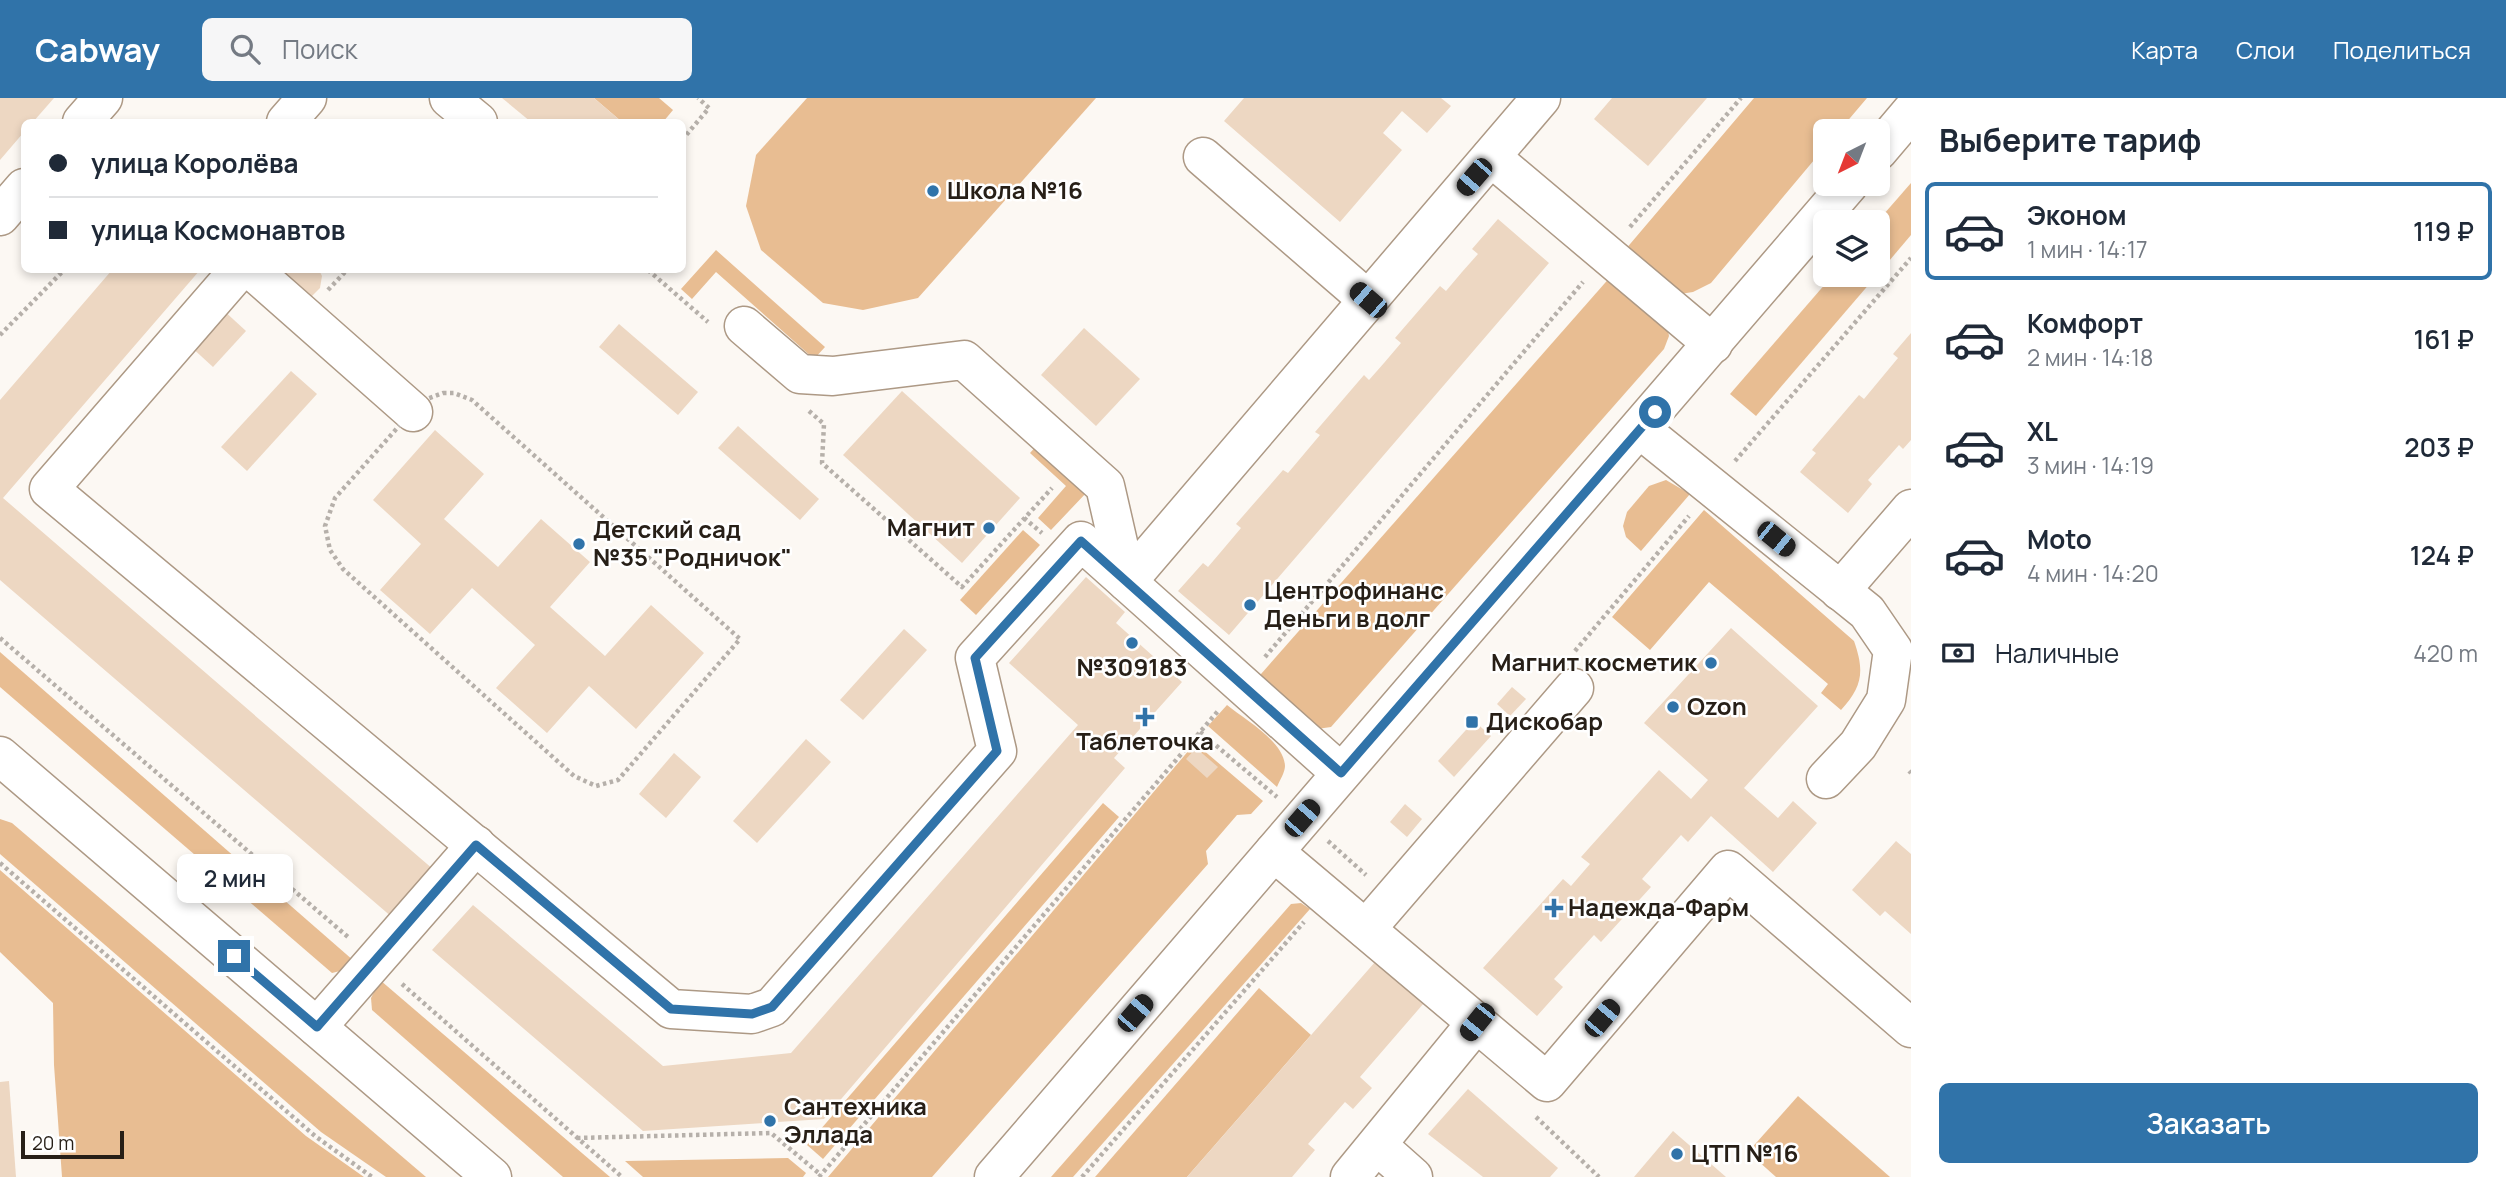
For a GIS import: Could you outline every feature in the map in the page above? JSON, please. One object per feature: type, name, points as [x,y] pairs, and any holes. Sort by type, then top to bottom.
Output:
[{"type":"main road","points":[[85,119],[103,98]]},
{"type":"main road","points":[[289,119],[307,98]]},
{"type":"main road","points":[[449,98],[474,119]]},
{"type":"main road","points":[[1127,582],[1541,98]]},
{"type":"main road","points":[[1890,136],[1911,112]]},
{"type":"main road","points":[[1203,157],[1368,300]]},
{"type":"main road","points":[[1491,157],[1713,344]]},
{"type":"main road","points":[[0,215],[21,191]]},
{"type":"main road","points":[[994,1177],[1839,196]]},
{"type":"main road","points":[[236,273],[49,489],[671,1009],[752,1014],[772,1007],[997,751],[975,658],[1081,541],[1341,773]]},
{"type":"main road","points":[[255,273],[413,412]]},
{"type":"main road","points":[[726,325],[800,374],[833,376],[964,360],[1105,486],[1127,582]]},
{"type":"main road","points":[[1640,429],[1867,612],[1893,650],[1886,700],[1858,746],[1826,779]]},
{"type":"main road","points":[[1840,591],[1911,509]]},
{"type":"main road","points":[[1366,929],[1574,688]]},
{"type":"main road","points":[[0,756],[492,1177]]},
{"type":"main road","points":[[317,1027],[476,845]]},
{"type":"main road","points":[[1273,852],[1547,1082],[1728,870],[1911,1028]]},
{"type":"main road","points":[[1350,1177],[1477,1022]]},
{"type":"main road","points":[[1377,1145],[1413,1177]]},
{"type":"path","points":[[686,135],[709,108],[698,98]]},
{"type":"path","points":[[576,1138],[771,1133],[820,1176],[1741,98]]},
{"type":"path","points":[[0,335],[61,273]]},
{"type":"path","points":[[652,273],[726,325]]},
{"type":"path","points":[[443,393],[454,393],[472,400],[740,639],[618,780],[596,786],[574,776],[343,569],[330,550],[325,526],[335,498],[413,412],[427,399],[443,393]]},
{"type":"path","points":[[803,406],[824,424],[822,463],[962,587],[1024,517]]},
{"type":"path","points":[[0,638],[375,960],[622,1177]]},
{"type":"path","points":[[0,863],[315,1136],[372,1177]]},
{"type":"path","points":[[1590,1166],[1591,1177]]},
{"type":"shaded area","points":[[594,98],[659,98],[673,110],[666,119],[618,119]]},
{"type":"shaded area","points":[[807,98],[1096,98],[918,298],[863,310],[823,303],[761,250],[746,206],[756,155]]},
{"type":"shaded area","points":[[1754,98],[1867,98],[1849,119],[1813,119],[1813,161],[1711,283],[1693,292],[1680,294],[1625,250]]},
{"type":"shaded area","points":[[1911,183],[1911,235],[1890,260],[1890,210],[1887,210]]},
{"type":"shaded area","points":[[716,250],[825,347],[814,359],[716,272],[692,299],[681,289]]},
{"type":"shaded area","points":[[1612,275],[1667,326],[1669,336],[1664,349],[1331,727],[1317,729],[1254,682]]},
{"type":"shaded area","points":[[1823,287],[1867,287],[1756,416],[1730,394]]},
{"type":"shaded area","points":[[1039,443],[1087,492],[1051,530],[1038,518],[1066,486],[1030,453]]},
{"type":"shaded area","points":[[1666,480],[1690,494],[1641,551],[1626,537],[1623,526],[1627,512],[1649,486]]},
{"type":"shaded area","points":[[1704,510],[1854,641],[1860,662],[1859,678],[1853,694],[1841,710],[1821,693],[1828,684],[1709,582],[1650,650],[1612,617]]},
{"type":"shaded area","points":[[1023,530],[1040,545],[976,615],[960,600]]},
{"type":"shaded area","points":[[0,652],[354,961],[344,970],[332,973],[0,687]]},
{"type":"shaded area","points":[[1227,705],[1262,731],[1278,748],[1285,766],[1277,787],[1208,726]]},
{"type":"shaded area","points":[[1195,743],[1263,801],[1251,814],[1237,815],[1206,851],[1208,864],[932,1177],[828,1177]]},
{"type":"shaded area","points":[[1103,803],[1119,817],[823,1159],[807,1145]]},
{"type":"shaded area","points":[[0,819],[12,823],[426,1177],[386,1177],[321,1132],[0,854]]},
{"type":"shaded area","points":[[0,870],[306,1136],[364,1177],[62,1177],[54,1065],[53,1003],[0,952]]},
{"type":"shaded area","points":[[1301,903],[1310,909],[1073,1177],[1051,1177],[1291,904]]},
{"type":"shaded area","points":[[380,980],[610,1177],[563,1177],[372,1010],[371,998]]},
{"type":"shaded area","points":[[1259,988],[1311,1035],[1187,1177],[1095,1177]]},
{"type":"shaded area","points":[[1798,1096],[1890,1177],[1776,1177],[1748,1152]]},
{"type":"shaded area","points":[[788,1158],[806,1173],[803,1177],[643,1177],[625,1161]]},
{"type":"building","points":[[0,98],[54,98],[36,119],[21,119],[21,136],[0,160]]},
{"type":"building","points":[[502,98],[594,98],[618,119],[527,119]]},
{"type":"building","points":[[1244,98],[1441,98],[1451,106],[1427,133],[1402,111],[1383,133],[1402,150],[1340,222],[1224,121]]},
{"type":"building","points":[[1612,98],[1707,98],[1648,166],[1594,119]]},
{"type":"building","points":[[1498,219],[1549,263],[1229,635],[1178,591],[1203,563],[1208,567],[1241,528],[1236,524],[1283,470],[1288,473],[1320,435],[1315,432],[1364,375],[1369,380],[1384,363],[1401,343],[1395,338],[1440,286],[1446,291],[1478,254],[1472,249]]},
{"type":"building","points":[[109,273],[197,273],[3,498],[434,870],[393,918],[0,580],[0,400]]},
{"type":"building","points":[[320,273],[320,288],[312,296],[301,299],[281,275]]},
{"type":"building","points":[[222,309],[246,331],[213,367],[189,345]]},
{"type":"building","points":[[619,324],[698,392],[678,415],[599,347]]},
{"type":"building","points":[[1084,328],[1140,379],[1096,426],[1041,375]]},
{"type":"building","points":[[1911,333],[1911,440],[1903,449],[1899,445],[1868,480],[1872,484],[1848,513],[1800,472],[1816,453],[1812,450],[1859,395],[1864,399],[1898,358],[1893,354]]},
{"type":"building","points":[[291,371],[317,394],[247,471],[221,447]]},
{"type":"building","points":[[902,391],[1020,498],[962,563],[843,455]]},
{"type":"building","points":[[738,426],[819,499],[800,520],[718,448]]},
{"type":"building","points":[[435,430],[484,474],[444,519],[498,567],[541,519],[590,562],[550,607],[605,656],[651,605],[704,653],[636,729],[589,686],[547,733],[496,688],[535,645],[472,588],[430,634],[380,590],[421,544],[373,500]]},
{"type":"building","points":[[1086,577],[1125,612],[1116,623],[1182,682],[1114,758],[1125,768],[824,1119],[643,1131],[432,950],[473,905],[663,1066],[791,1053],[1078,725],[1009,663]]},
{"type":"building","points":[[1731,628],[1818,706],[1744,788],[1778,818],[1793,801],[1817,823],[1773,872],[1711,816],[1688,842],[1681,835],[1642,879],[1651,887],[1601,942],[1594,935],[1554,979],[1563,987],[1537,1016],[1483,968],[1563,879],[1571,886],[1590,864],[1581,857],[1659,770],[1691,799],[1708,780],[1644,723]]},
{"type":"building","points":[[904,629],[927,650],[863,720],[840,700]]},
{"type":"building","points":[[1512,687],[1526,699],[1510,716],[1497,704]]},
{"type":"building","points":[[1474,721],[1491,736],[1454,777],[1438,761]]},
{"type":"building","points":[[806,739],[831,762],[757,843],[733,821]]},
{"type":"building","points":[[1196,748],[1218,767],[1207,778],[1186,759]]},
{"type":"building","points":[[674,753],[701,777],[666,818],[639,794]]},
{"type":"building","points":[[1405,804],[1422,819],[1407,837],[1390,822]]},
{"type":"building","points":[[1896,841],[1911,854],[1911,934],[1885,911],[1880,916],[1852,890]]},
{"type":"building","points":[[1375,962],[1424,1003],[1360,1077],[1372,1088],[1353,1109],[1345,1102],[1308,1144],[1315,1150],[1292,1177],[1187,1177]]},
{"type":"building","points":[[9,1081],[16,1177],[0,1177],[0,1082]]},
{"type":"building","points":[[1468,1089],[1558,1168],[1550,1177],[1483,1177],[1428,1134]]},
{"type":"building","name":"ЦТП №16","points":[[1673,1131],[1726,1177],[1634,1177]]},
{"type":"place","name":"Школа №16","points":[[933,191]]},
{"type":"place","name":"Магнит","points":[[989,528]]},
{"type":"place","name":"Детский сад №35 \"Родничок\"","points":[[579,544]]},
{"type":"place","name":"Центрофинанс Деньги в долг","points":[[1250,605]]},
{"type":"place","name":"№309183","points":[[1132,643]]},
{"type":"place","name":"Магнит косметик","points":[[1711,663]]},
{"type":"place","name":"Ozon","points":[[1673,707]]},
{"type":"place","name":"Таблеточка","points":[[1145,717]]},
{"type":"place","name":"Дискобар","points":[[1472,722]]},
{"type":"place","name":"Надежда-Фарм","points":[[1554,908]]},
{"type":"place","name":"Сантехника Эллада","points":[[770,1121]]},
{"type":"place","name":"ЦТП №16","points":[[1677,1154]]},
{"type":"route","points":[[234,956],[317,1027],[476,845],[671,1009],[716,1014],[752,1014],[772,1007],[997,751],[975,658],[1081,541],[1341,773],[1655,412]]}]
